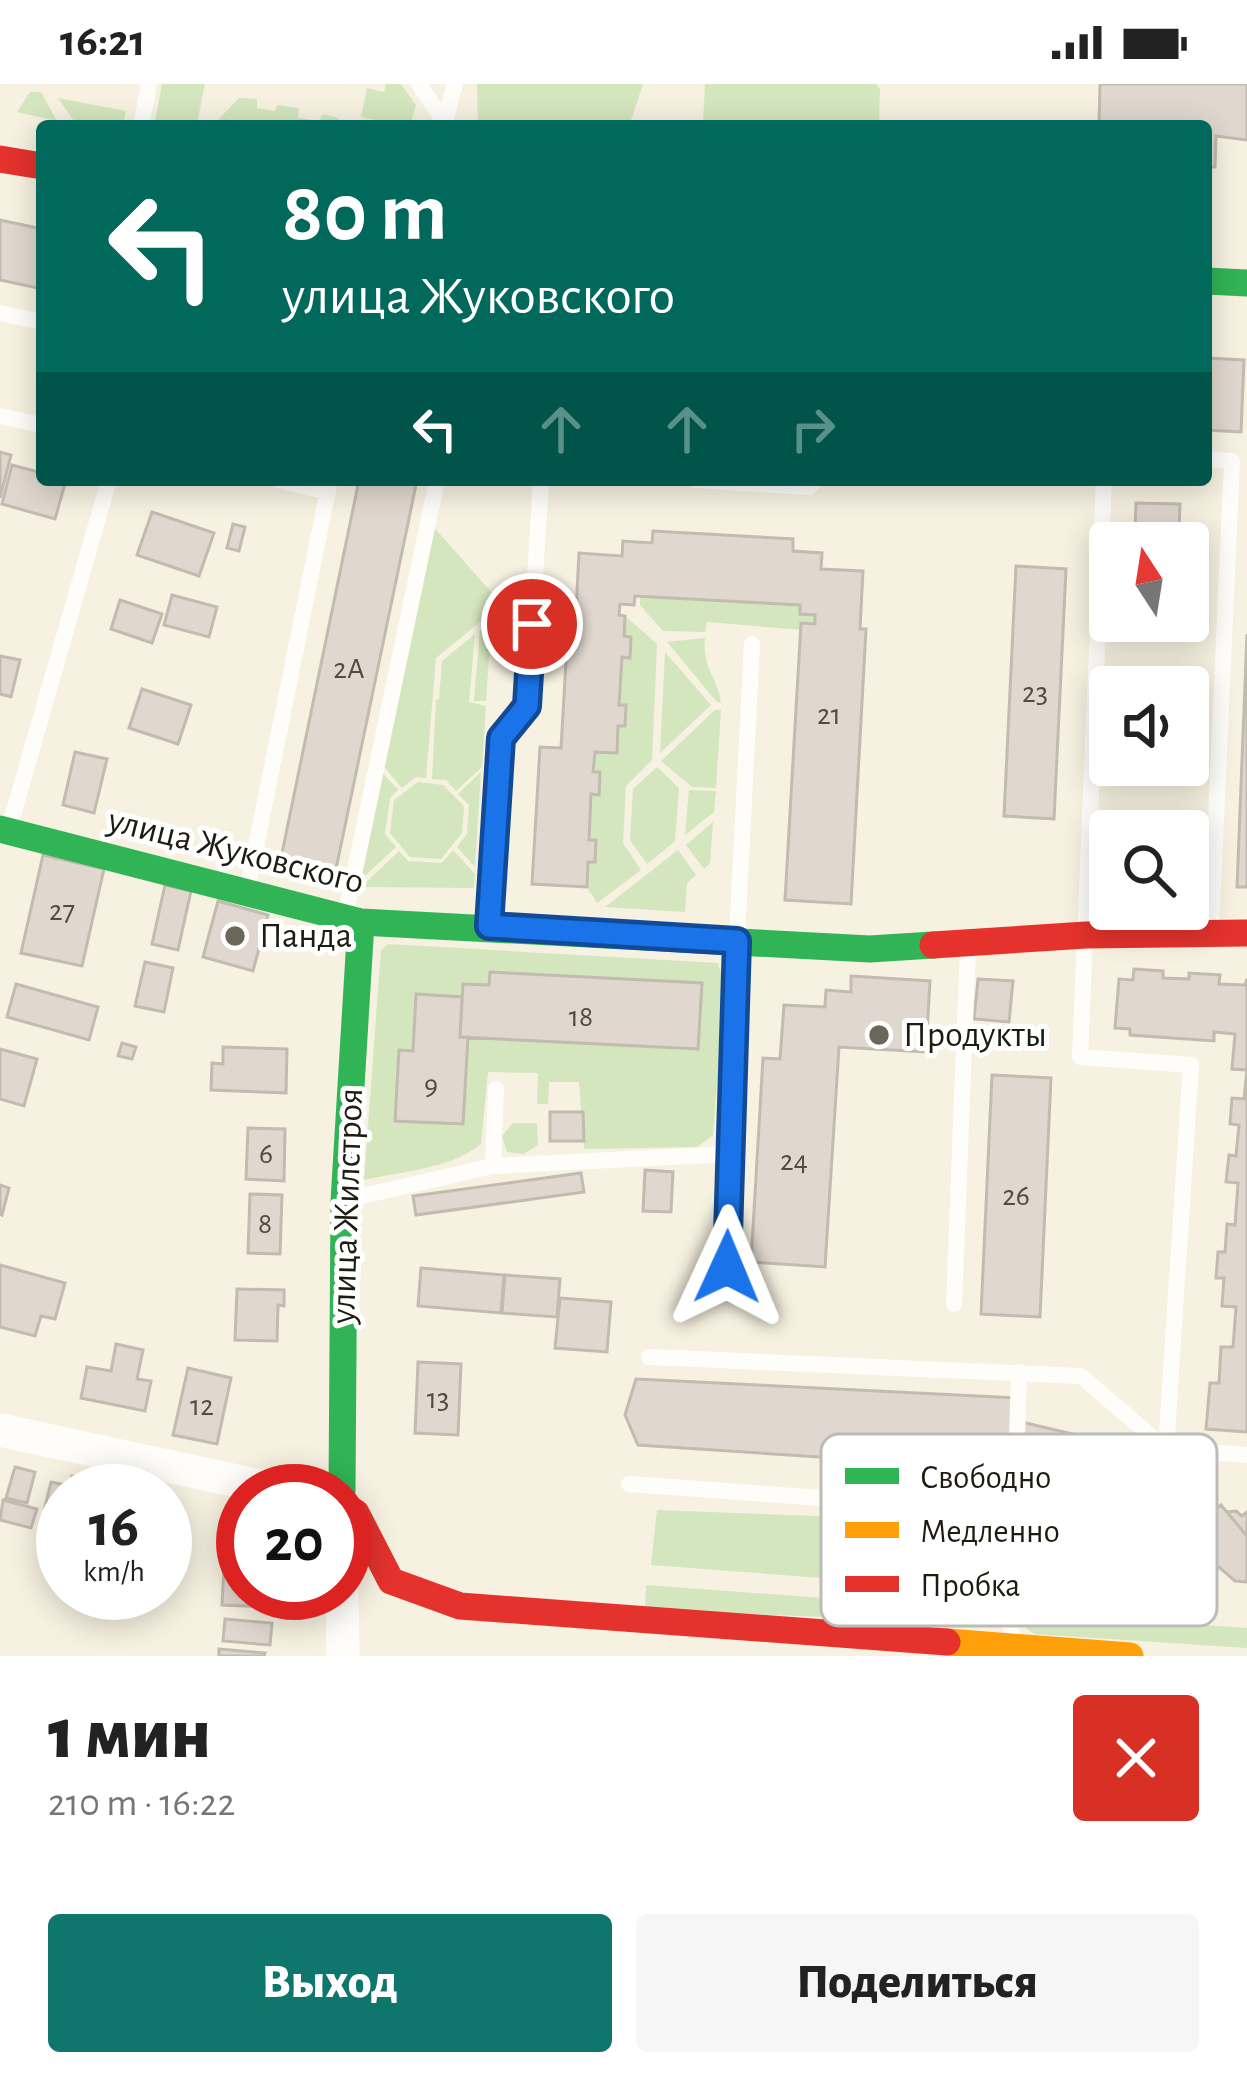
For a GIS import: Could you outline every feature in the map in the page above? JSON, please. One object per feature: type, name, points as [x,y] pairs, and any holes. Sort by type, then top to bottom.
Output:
[{"type":"street","points":[[0,159],[36,165]]},
{"type":"street","points":[[1212,281],[1247,283]]},
{"type":"street","name":"улица Жуковского","points":[[3,840],[353,920],[870,949],[1086,935],[1247,933]]},
{"type":"street","name":"улица Жилстроя","points":[[342,1464],[353,920]]},
{"type":"street","points":[[0,1430],[216,1477]]},
{"type":"street","points":[[372,1545],[391,1581],[460,1606],[1130,1656]]},
{"type":"street","points":[[342,1620],[343,1656]]},
{"type":"lane","points":[[142,120],[149,84]]},
{"type":"lane","points":[[418,84],[441,120]]},
{"type":"lane","points":[[445,120],[455,84]]},
{"type":"lane","points":[[0,313],[36,321]]},
{"type":"lane","points":[[0,416],[36,424]]},
{"type":"lane","points":[[1210,933],[1232,461],[1212,459]]},
{"type":"lane","points":[[3,840],[107,486]]},
{"type":"lane","points":[[246,892],[329,486]]},
{"type":"lane","points":[[353,920],[436,486]]},
{"type":"lane","points":[[489,926],[501,738],[527,706],[541,486]]},
{"type":"lane","points":[[1103,486],[1081,1057],[1191,1065],[1167,1434]]},
{"type":"lane","points":[[727,1267],[752,644]]},
{"type":"lane","points":[[955,1304],[968,942]]},
{"type":"lane","points":[[494,1166],[496,1089]]},
{"type":"lane","points":[[344,1201],[494,1166],[728,1154]]},
{"type":"lane","points":[[649,1357],[1081,1376],[1149,1434]]},
{"type":"lane","points":[[1017,1434],[1019,1372]]},
{"type":"lane","points":[[1217,1453],[1247,1455]]},
{"type":"lane","points":[[629,1484],[821,1498]]},
{"type":"lane","points":[[1010,1647],[1011,1626]]},
{"type":"green space","points":[[162,84],[205,84],[198,120],[155,120]]},
{"type":"green space","points":[[386,84],[401,84],[416,105],[412,120],[361,117],[367,88],[384,92]]},
{"type":"green space","points":[[477,84],[643,84],[631,120],[478,120]]},
{"type":"green space","points":[[705,84],[876,84],[880,89],[879,120],[703,120]]},
{"type":"green space","points":[[30,92],[41,92],[56,120],[53,120],[17,112]]},
{"type":"green space","points":[[58,98],[126,111],[124,120],[73,120]]},
{"type":"green space","points":[[239,98],[257,99],[257,108],[275,111],[277,105],[299,108],[298,118],[312,120],[218,120]]},
{"type":"green space","points":[[430,523],[502,604],[436,658],[426,778],[416,777],[402,788],[380,762]]},
{"type":"green space","points":[[640,596],[800,605],[800,614],[815,615],[815,624],[801,630],[707,622],[705,632],[663,631],[640,605]]},
{"type":"green space","points":[[516,601],[515,609],[491,631],[486,701],[474,701],[480,630]]},
{"type":"green space","points":[[625,616],[657,644],[652,760],[626,786],[623,843],[641,870],[597,903],[587,887],[588,862],[595,861],[596,841],[589,840],[591,794],[599,794],[600,773],[593,772],[595,752],[617,752],[618,726],[625,725],[626,706],[620,705],[622,657],[630,657],[631,637],[624,636]]},
{"type":"green space","points":[[475,634],[469,702],[486,706],[482,767],[456,791],[446,780],[432,779],[436,700],[442,661]]},
{"type":"green space","points":[[705,638],[706,658],[721,703],[667,642]]},
{"type":"green space","points":[[665,652],[711,705],[660,753]]},
{"type":"green space","points":[[715,710],[721,710],[716,788],[692,787],[661,761]]},
{"type":"green space","points":[[657,767],[679,788],[675,841],[647,864],[630,840],[633,789]]},
{"type":"green space","points":[[379,769],[398,790],[390,798],[385,834],[396,847],[354,886]]},
{"type":"green space","points":[[481,772],[475,867],[457,847],[467,834],[469,805],[458,794]]},
{"type":"green space","points":[[418,782],[443,785],[464,806],[462,833],[441,859],[410,857],[390,833],[394,800]]},
{"type":"green space","points":[[689,790],[716,791],[714,812],[685,835]]},
{"type":"green space","points":[[713,822],[710,863],[704,869],[686,845]]},
{"type":"green space","points":[[453,850],[475,874],[474,888],[361,887],[399,851],[408,861],[442,863]]},
{"type":"green space","points":[[678,850],[696,875],[687,883],[685,912],[605,907]]},
{"type":"green space","points":[[388,944],[718,963],[725,984],[713,1135],[697,1147],[584,1149],[579,1082],[549,1082],[548,1104],[537,1104],[538,1073],[488,1072],[481,1144],[441,1164],[364,1180],[381,950]],"holes":[[[491,972],[701,983],[698,1048],[468,1037],[463,1124],[395,1121],[399,1051],[413,1051],[416,995],[462,997],[463,984],[489,985]]]},
{"type":"green space","points":[[513,1123],[537,1123],[538,1145],[523,1154],[507,1152],[502,1136]]},
{"type":"green space","points":[[657,1510],[821,1516],[821,1578],[651,1565]]},
{"type":"green space","points":[[646,1585],[821,1598],[821,1617],[645,1610]]},
{"type":"green space","points":[[1026,1628],[1247,1628],[1247,1648],[1034,1634]]},
{"type":"building","points":[[1100,84],[1247,84],[1247,140],[1216,136],[1215,167],[1212,120],[1099,120]]},
{"type":"building","points":[[0,220],[36,228],[36,288],[0,280]]},
{"type":"building","points":[[1212,358],[1244,360],[1241,432],[1212,430]]},
{"type":"building","points":[[0,452],[11,455],[0,498]]},
{"type":"building","points":[[12,465],[36,471],[36,486],[64,486],[55,519],[2,504]]},
{"type":"building","points":[[358,486],[416,486],[336,869],[281,858]]},
{"type":"building","points":[[1136,503],[1180,504],[1179,522],[1135,522]]},
{"type":"building","points":[[152,512],[214,533],[199,576],[137,555]]},
{"type":"building","points":[[233,524],[245,527],[239,551],[227,548]]},
{"type":"building","points":[[653,531],[793,539],[793,551],[822,553],[821,569],[863,571],[860,629],[866,629],[851,904],[785,900],[801,623],[815,624],[815,615],[800,614],[800,605],[635,596],[634,605],[620,604],[624,636],[631,637],[630,658],[622,657],[619,705],[626,705],[625,726],[618,726],[617,753],[595,752],[593,772],[600,772],[599,795],[591,794],[589,840],[596,840],[595,862],[588,862],[587,887],[532,884],[540,747],[561,748],[569,610],[576,610],[579,553],[622,556],[623,541],[652,543]]},
{"type":"building","points":[[1016,566],[1066,569],[1054,819],[1004,816]]},
{"type":"building","points":[[172,595],[217,607],[209,637],[164,625]]},
{"type":"building","points":[[120,600],[162,614],[152,643],[111,629]]},
{"type":"building","points":[[1247,634],[1247,887],[1237,887]]},
{"type":"building","points":[[0,656],[20,660],[11,697],[0,694]]},
{"type":"building","points":[[142,689],[191,705],[178,744],[129,728]]},
{"type":"building","points":[[75,752],[107,759],[94,813],[63,805]]},
{"type":"building","points":[[43,855],[104,869],[82,966],[21,953]]},
{"type":"building","points":[[165,885],[191,891],[178,950],[152,944]]},
{"type":"building","name":"Панда","points":[[218,901],[268,915],[253,971],[203,957]]},
{"type":"building","points":[[145,962],[173,968],[164,1012],[135,1006]]},
{"type":"building","points":[[1134,969],[1163,971],[1163,978],[1189,979],[1189,973],[1220,975],[1219,984],[1245,985],[1247,979],[1247,1070],[1232,1069],[1235,1034],[1214,1032],[1214,1041],[1130,1035],[1130,1029],[1115,1028],[1119,979],[1133,980]]},
{"type":"building","points":[[490,972],[702,983],[698,1049],[460,1037],[463,984],[489,985]]},
{"type":"building","points":[[851,976],[930,981],[926,1052],[839,1047],[825,1267],[751,1262],[763,1058],[780,1059],[784,1005],[825,1007],[826,990],[851,992]]},
{"type":"building","points":[[978,979],[1013,981],[1009,1022],[974,1019]]},
{"type":"building","points":[[16,984],[98,1007],[89,1040],[7,1017]]},
{"type":"building","points":[[416,994],[462,997],[460,1037],[468,1037],[463,1124],[395,1121],[399,1050],[413,1051]]},
{"type":"building","points":[[122,1043],[136,1047],[132,1059],[118,1056]]},
{"type":"building","points":[[223,1047],[287,1049],[286,1093],[211,1090],[212,1063],[223,1064]]},
{"type":"building","points":[[0,1049],[37,1059],[24,1106],[0,1099]]},
{"type":"building","points":[[1247,1070],[1247,1432],[1206,1429],[1210,1383],[1219,1383],[1221,1347],[1233,1347],[1236,1307],[1222,1306],[1224,1278],[1216,1278],[1218,1252],[1225,1252],[1227,1224],[1235,1225],[1238,1183],[1226,1182],[1229,1155],[1236,1156],[1239,1125],[1230,1124],[1232,1098],[1244,1099]]},
{"type":"building","points":[[992,1075],[1051,1078],[1040,1317],[981,1314]]},
{"type":"building","points":[[550,1112],[583,1112],[584,1141],[550,1141]]},
{"type":"building","points":[[248,1128],[285,1129],[284,1181],[246,1179]]},
{"type":"building","points":[[645,1170],[673,1172],[671,1212],[643,1211]]},
{"type":"building","points":[[581,1173],[584,1192],[416,1215],[413,1196]]},
{"type":"building","points":[[0,1185],[9,1188],[2,1215],[0,1214]]},
{"type":"building","points":[[250,1194],[282,1195],[280,1254],[248,1253]]},
{"type":"building","points":[[0,1265],[65,1283],[55,1319],[41,1316],[35,1336],[0,1327]]},
{"type":"building","points":[[421,1268],[504,1275],[501,1313],[418,1306]]},
{"type":"building","points":[[505,1275],[560,1279],[557,1317],[502,1313]]},
{"type":"building","points":[[237,1289],[284,1290],[284,1306],[278,1305],[277,1341],[235,1340]]},
{"type":"building","points":[[560,1298],[611,1302],[607,1352],[555,1348]]},
{"type":"building","points":[[116,1344],[143,1350],[137,1379],[151,1381],[145,1411],[81,1398],[87,1367],[111,1371]]},
{"type":"building","points":[[418,1362],[461,1364],[458,1435],[415,1433]]},
{"type":"building","points":[[188,1368],[231,1378],[217,1444],[173,1435]]},
{"type":"building","points":[[636,1379],[1018,1398],[1017,1434],[821,1434],[821,1457],[638,1445],[625,1415]]},
{"type":"building","points":[[1017,1421],[1072,1434],[1017,1434]]},
{"type":"building","points":[[15,1467],[35,1472],[27,1503],[6,1498]]},
{"type":"building","points":[[3,1500],[36,1509],[31,1528],[0,1520]]},
{"type":"building","points":[[1221,1505],[1247,1536],[1247,1582],[1235,1581],[1219,1567],[1217,1508]]},
{"type":"building","points":[[1227,1512],[1242,1516],[1247,1512],[1247,1536]]},
{"type":"building","points":[[225,1620],[272,1623],[270,1645],[223,1641]]},
{"type":"building","points":[[219,1649],[265,1653],[219,1656]]},
{"type":"traffic: fast","points":[[1212,281],[1247,283]]},
{"type":"traffic: fast","points":[[0,829],[361,922],[870,949],[933,945]]},
{"type":"traffic: fast","points":[[342,1464],[344,1201],[361,922]]},
{"type":"traffic: slow","points":[[947,1642],[1130,1656]]},
{"type":"traffic: jam","points":[[0,159],[36,165]]},
{"type":"traffic: jam","points":[[933,945],[1086,935],[1247,933]]},
{"type":"traffic: jam","points":[[372,1544],[391,1581],[460,1606],[947,1642]]},
{"type":"place","name":"Панда","points":[[235,936]]},
{"type":"place","name":"Продукты","points":[[879,1035]]},
{"type":"route","points":[[532,624],[527,706],[501,738],[489,926],[737,941],[727,1267]]}]
